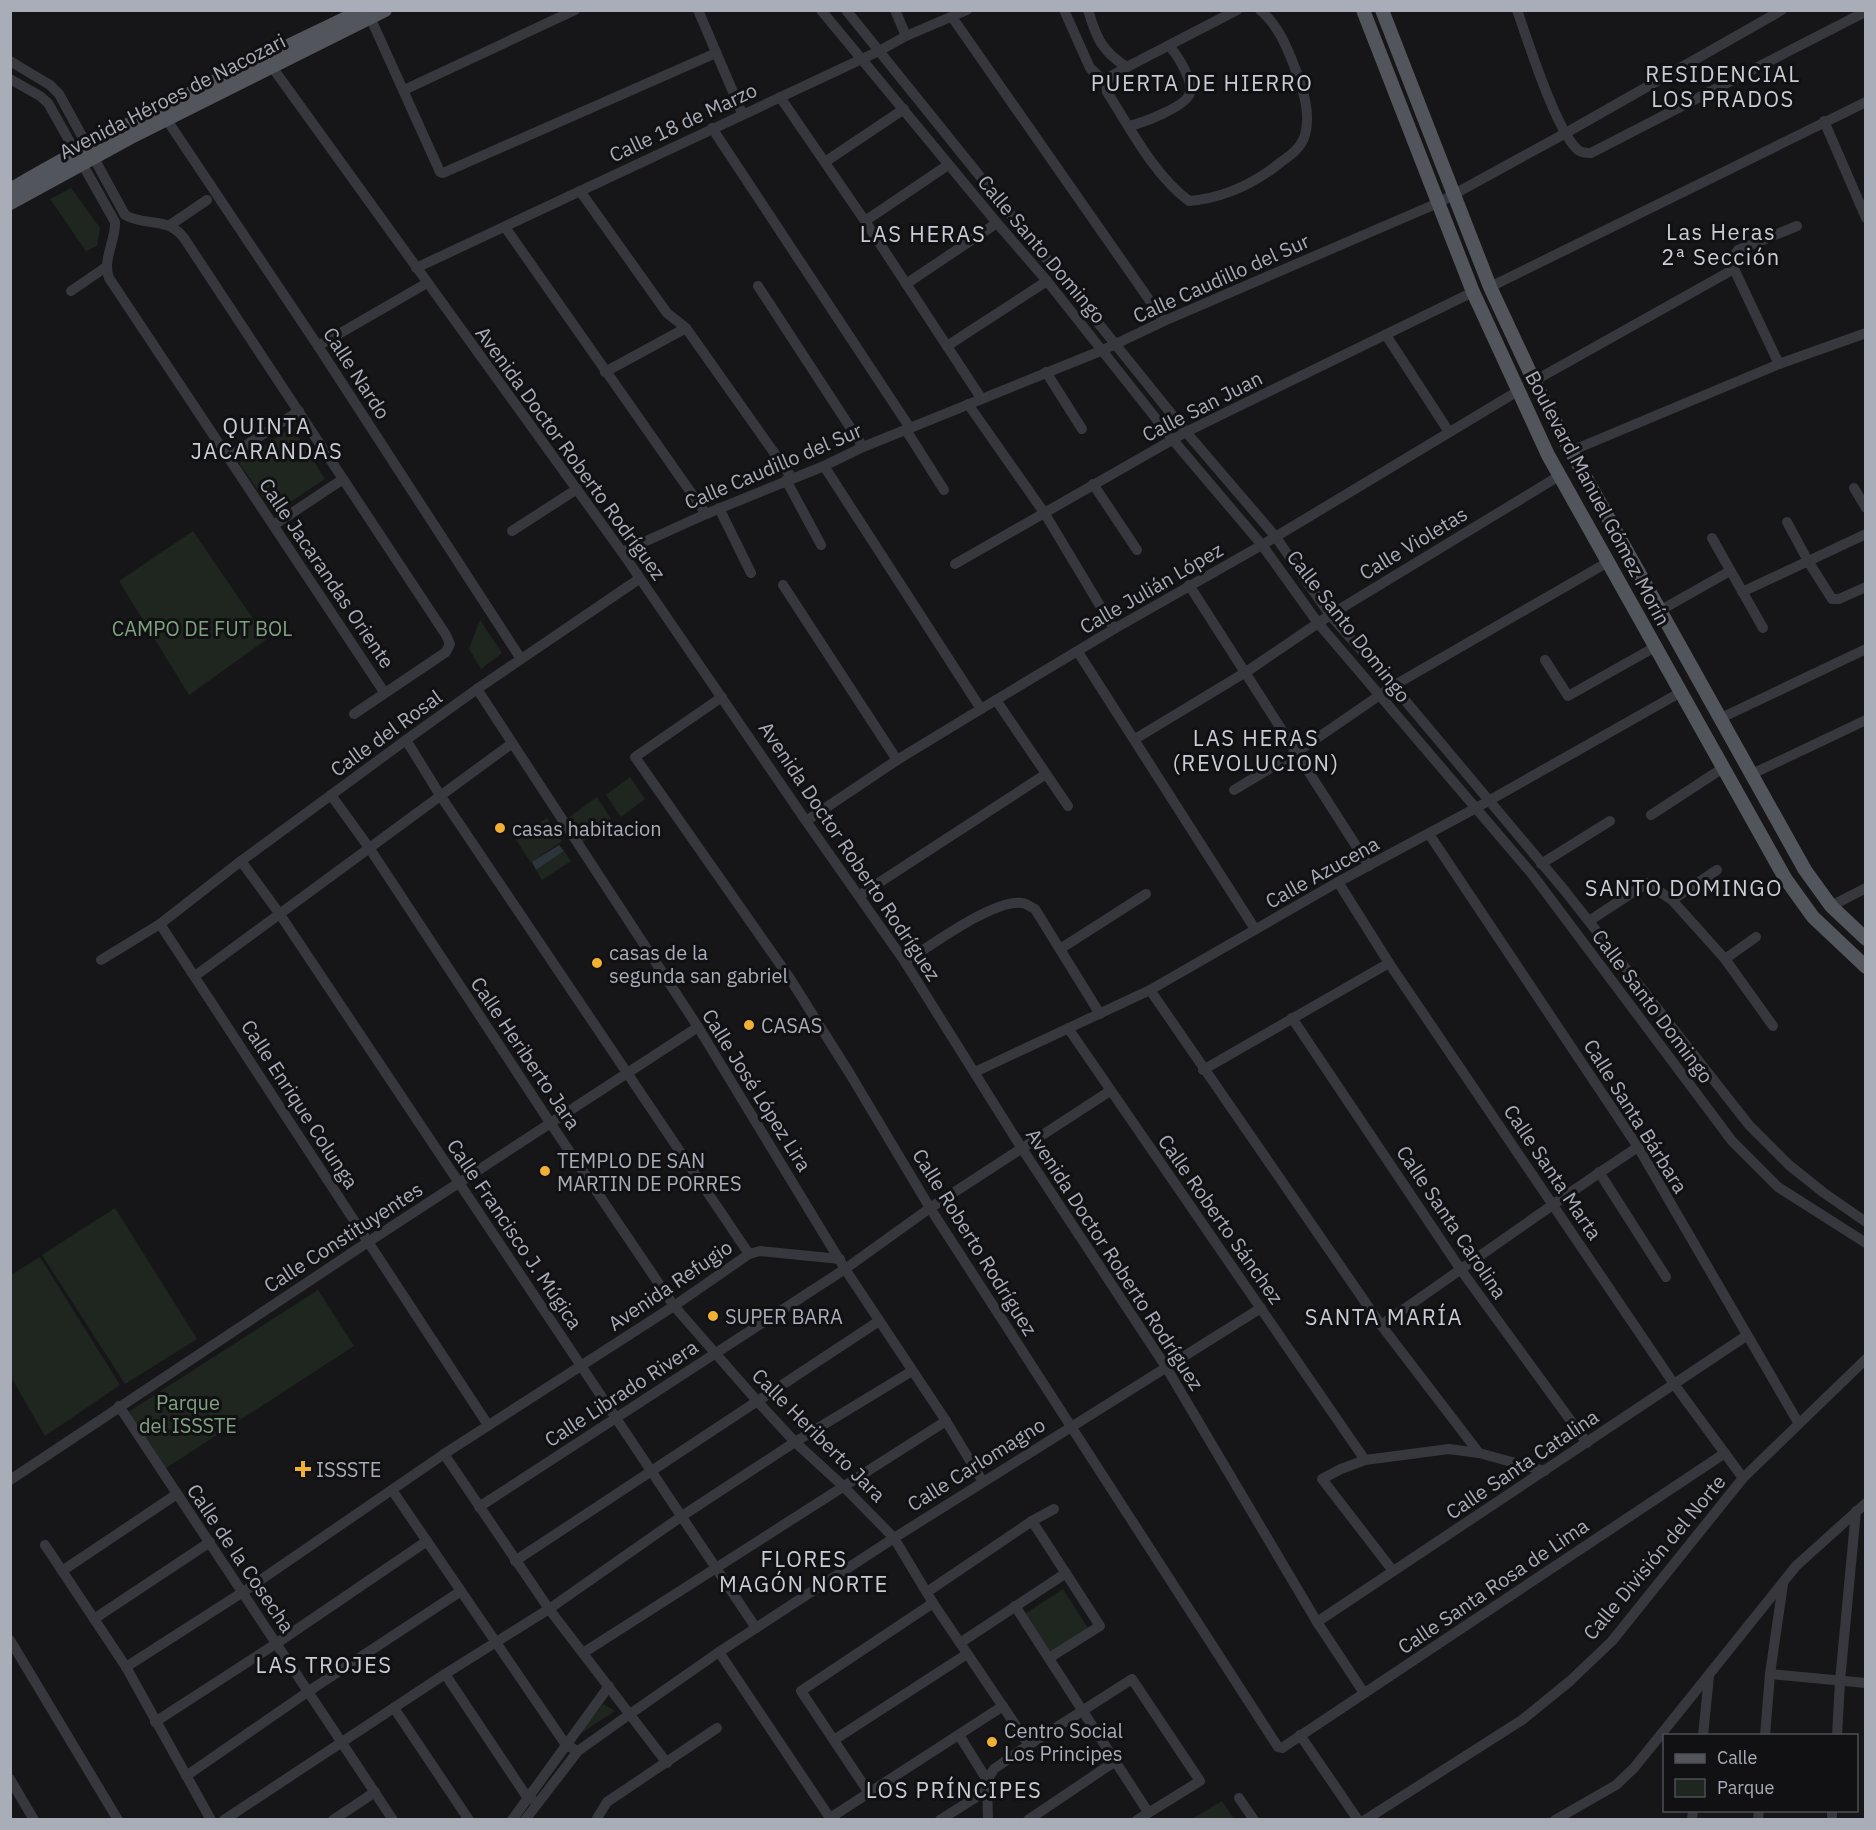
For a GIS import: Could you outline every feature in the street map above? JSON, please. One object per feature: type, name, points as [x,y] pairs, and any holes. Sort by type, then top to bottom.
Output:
[{"type":"main road","name":"Avenida Héroes de Nacozari","points":[[10,189],[84,155],[268,61],[367,14],[385,10]]},
{"type":"main road","name":"Boulevard Manuel Gómez Morín","points":[[1363,10],[1473,292],[1559,476],[1799,899],[1813,917],[1866,967]]},
{"type":"main road","name":"Boulevard Manuel Gómez Morín","points":[[1382,10],[1490,286],[1534,381],[1805,870],[1831,906],[1866,939]]},
{"type":"main road","name":"Avenida Héroes de Nacozari","points":[[10,203],[84,155]]},
{"type":"main road","points":[[1716,755],[1735,744]]},
{"type":"street","points":[[404,90],[575,10]]},
{"type":"street","points":[[698,10],[742,113]]},
{"type":"street","name":"Calle Santo Domingo","points":[[821,10],[1047,281],[1173,440],[1262,544],[1318,623],[1532,874],[1732,1142],[1778,1187],[1866,1243]]},
{"type":"street","name":"Calle Santo Domingo","points":[[846,10],[1186,432],[1275,536],[1330,615],[1393,686],[1589,921],[1749,1125],[1789,1165],[1866,1222]]},
{"type":"street","points":[[895,10],[906,36]]},
{"type":"street","name":"Calle 18 de Marzo","points":[[416,268],[742,113],[879,51],[906,36],[967,10]]},
{"type":"street","points":[[1064,10],[1090,68],[1106,83],[1107,92],[1140,144],[1174,189],[1189,201],[1205,200],[1234,191],[1262,177],[1297,150],[1304,137],[1307,122],[1304,91],[1283,39],[1272,20],[1260,10]]},
{"type":"street","points":[[1088,10],[1096,37],[1106,51],[1127,67]]},
{"type":"street","points":[[1106,83],[1111,76],[1127,67],[1170,47],[1237,10]]},
{"type":"street","points":[[1517,10],[1564,134],[1579,151],[1591,153],[1861,14]]},
{"type":"street","name":"Calle Caudillo del Sur","points":[[622,552],[719,508],[824,466],[863,447],[1103,350],[1164,321],[1438,203],[1782,10]]},
{"type":"street","points":[[367,14],[441,173],[716,53]]},
{"type":"street","points":[[952,17],[1164,321]]},
{"type":"street","points":[[1129,126],[1142,123],[1184,102],[1190,93],[1190,84],[1179,56],[1170,47]]},
{"type":"street","points":[[10,61],[50,85],[59,94],[115,222],[116,230],[106,267],[71,291]]},
{"type":"street","name":"Avenida Doctor Roberto Rodríguez","points":[[268,61],[622,552],[905,962],[1021,1147],[1166,1367],[1317,1622],[1364,1693]]},
{"type":"street","points":[[10,79],[48,103],[125,215],[131,219],[170,225],[184,237],[446,635],[450,644],[446,652],[354,714]]},
{"type":"street","points":[[780,97],[865,221],[981,398]]},
{"type":"street","points":[[1490,286],[1866,102]]},
{"type":"street","points":[[825,162],[904,109]]},
{"type":"street","name":"Calle Nardo","points":[[163,114],[318,346],[522,659]]},
{"type":"street","points":[[1824,121],[1866,218]]},
{"type":"street","points":[[712,128],[908,429],[944,490]]},
{"type":"street","points":[[865,221],[948,165]]},
{"type":"street","points":[[580,191],[667,313],[686,328],[789,479],[821,545]]},
{"type":"street","points":[[170,225],[207,200]]},
{"type":"street","points":[[906,284],[997,223]]},
{"type":"street","points":[[505,226],[706,514]]},
{"type":"street","points":[[1779,364],[1734,269],[1732,259],[1738,250],[1797,226]]},
{"type":"street","name":"Calle Jacarandas Oriente","points":[[106,267],[109,278],[384,692]]},
{"type":"street","points":[[1534,381],[1734,269]]},
{"type":"street","points":[[947,346],[1047,281]]},
{"type":"street","points":[[318,346],[427,283]]},
{"type":"street","points":[[758,286],[863,447]]},
{"type":"street","name":"Calle San Juan","points":[[955,564],[1186,432],[1473,292]]},
{"type":"street","points":[[605,372],[686,328]]},
{"type":"street","points":[[1571,451],[1779,364],[1866,333]]},
{"type":"street","points":[[1386,335],[1449,432]]},
{"type":"street","points":[[1046,372],[1082,429]]},
{"type":"street","name":"Calle Julián López","points":[[806,821],[897,760],[1114,628],[1262,544],[1518,391]]},
{"type":"street","points":[[968,404],[1045,514],[1114,628]]},
{"type":"street","points":[[228,457],[299,411]]},
{"type":"street","points":[[824,466],[981,709]]},
{"type":"street","name":"Calle Violetas","points":[[1135,739],[1246,672],[1330,615],[1559,476]]},
{"type":"street","points":[[274,525],[343,479]]},
{"type":"street","points":[[1093,484],[1137,550]]},
{"type":"street","points":[[1854,488],[1866,508]]},
{"type":"street","points":[[512,531],[577,489]]},
{"type":"street","points":[[719,508],[751,573]]},
{"type":"street","points":[[1787,522],[1832,599],[1839,599],[1866,587]]},
{"type":"street","points":[[1742,592],[1866,534]]},
{"type":"street","points":[[1712,538],[1763,628]]},
{"type":"street","points":[[1234,790],[1297,752],[1393,686],[1608,562]]},
{"type":"street","points":[[1661,610],[1731,571]]},
{"type":"street","name":"Calle del Rosal","points":[[101,960],[160,924],[241,861],[406,740],[639,579]]},
{"type":"street","points":[[783,585],[897,760]]},
{"type":"street","points":[[1189,585],[1369,866]]},
{"type":"street","points":[[1545,660],[1568,696],[1655,647]]},
{"type":"street","points":[[1721,718],[1866,649]]},
{"type":"street","points":[[1078,652],[1255,929]]},
{"type":"street","name":"Calle José López Lira","points":[[477,689],[698,1027],[842,1264],[946,1421],[983,1482]]},
{"type":"street","name":"Calle Azucena","points":[[975,1072],[1150,990],[1338,882],[1490,801],[1681,692]]},
{"type":"street","name":"Calle Roberto Rodríguez","points":[[723,697],[635,757],[789,977],[930,1208],[1278,1747],[1281,1748]]},
{"type":"street","points":[[996,700],[1068,806]]},
{"type":"street","points":[[1752,774],[1866,720]]},
{"type":"street","points":[[406,740],[440,795],[749,1254]]},
{"type":"street","points":[[195,976],[511,744]]},
{"type":"street","points":[[1650,815],[1723,768]]},
{"type":"street","points":[[860,895],[1046,774]]},
{"type":"street","name":"Calle Heriberto Jara","points":[[331,795],[370,849],[674,1306],[795,1442],[843,1486],[894,1538],[933,1603],[1029,1745]]},
{"type":"street","points":[[1541,864],[1610,821]]},
{"type":"street","name":"Calle Santa Bárbara","points":[[1429,834],[1638,1147],[1799,1424]]},
{"type":"street","name":"Calle Francisco J. Múgica","points":[[241,861],[279,913],[756,1628]]},
{"type":"street","points":[[1672,900],[1717,870]]},
{"type":"street","name":"Calle Santa Marta","points":[[1338,882],[1389,963],[1674,1384],[1743,1478]]},
{"type":"street","points":[[1589,921],[1647,883],[1672,900],[1725,959],[1773,1026]]},
{"type":"street","points":[[1831,906],[1866,888]]},
{"type":"street","points":[[1060,949],[1146,894]]},
{"type":"street","points":[[905,962],[981,914],[1004,906],[1023,903],[1035,909],[1100,1014]]},
{"type":"street","name":"Calle Enrique Colunga","points":[[160,924],[488,1425]]},
{"type":"street","points":[[1725,959],[1756,937]]},
{"type":"street","points":[[1203,1070],[1389,963]]},
{"type":"street","points":[[1150,990],[1203,1070],[1381,1324],[1479,1453]]},
{"type":"street","name":"Calle Santa Carolina","points":[[1292,1018],[1461,1270],[1587,1443]]},
{"type":"street","name":"Calle Constituyentes","points":[[10,1480],[368,1242],[698,1027]]},
{"type":"street","name":"Calle Roberto Sánchez","points":[[1068,1028],[1365,1460]]},
{"type":"street","name":"Calle Librado Rivera","points":[[479,1507],[715,1353],[842,1264],[1110,1091]]},
{"type":"street","points":[[1381,1324],[1461,1270],[1552,1203],[1638,1147]]},
{"type":"street","points":[[1599,1172],[1666,1276]]},
{"type":"street","name":"Avenida Refugio","points":[[126,1667],[243,1592],[444,1454],[674,1306],[749,1254],[760,1251],[842,1264]]},
{"type":"street","name":"Calle Carlomagno","points":[[525,1820],[578,1751],[719,1652],[1070,1426],[1261,1308]]},
{"type":"street","points":[[515,1561],[879,1321]]},
{"type":"street","name":"Calle Santa Catalina","points":[[1317,1622],[1746,1336]]},
{"type":"street","name":"Calle División del Norte","points":[[1365,1820],[1522,1720],[1570,1681],[1612,1641],[1743,1478],[1866,1359]]},
{"type":"street","points":[[224,1820],[445,1674],[549,1609],[682,1516],[795,1442],[912,1371]]},
{"type":"street","name":"Calle de la Cosecha","points":[[119,1406],[393,1820]]},
{"type":"street","points":[[583,1653],[946,1421]]},
{"type":"street","points":[[1393,1571],[1322,1479],[1365,1460],[1449,1449],[1479,1453],[1545,1471]]},
{"type":"street","points":[[444,1454],[549,1609],[666,1763]]},
{"type":"street","name":"Calle Santa Rosa de Lima","points":[[1281,1748],[1725,1454]]},
{"type":"street","points":[[392,1490],[566,1744],[578,1751]]},
{"type":"street","points":[[62,1571],[177,1494]]},
{"type":"street","points":[[1663,1734],[1796,1566],[1866,1503]]},
{"type":"street","points":[[927,1592],[1032,1521],[1054,1509]]},
{"type":"street","points":[[1837,1734],[1856,1511]]},
{"type":"street","points":[[1032,1521],[1100,1626],[1049,1658]]},
{"type":"street","points":[[155,1722],[277,1643],[427,1541]]},
{"type":"street","points":[[94,1620],[210,1542]]},
{"type":"street","points":[[45,1545],[126,1667],[211,1820]]},
{"type":"street","points":[[960,1643],[1066,1573]]},
{"type":"street","points":[[1765,1734],[1770,1674],[1784,1582]]},
{"type":"street","points":[[186,1776],[309,1691],[461,1591]]},
{"type":"street","points":[[869,1793],[801,1691],[933,1603]]},
{"type":"street","points":[[1015,1606],[1148,1812]]},
{"type":"street","points":[[10,1640],[118,1820]]},
{"type":"street","points":[[719,1652],[830,1818],[1003,1706]]},
{"type":"street","points":[[834,1740],[967,1654]]},
{"type":"street","points":[[445,1674],[527,1797],[538,1802]]},
{"type":"street","points":[[1770,1674],[1866,1683]]},
{"type":"street","points":[[1703,1734],[1709,1676]]},
{"type":"street","points":[[940,1820],[986,1786],[994,1769],[1132,1679],[1200,1782],[1137,1820]]},
{"type":"street","points":[[512,1820],[609,1686]]},
{"type":"street","points":[[394,1708],[469,1820]]},
{"type":"street","points":[[596,1820],[607,1802],[717,1728]]},
{"type":"street","points":[[1555,1820],[1616,1785],[1663,1734]]},
{"type":"street","points":[[959,1735],[986,1786],[988,1820]]},
{"type":"street","points":[[1300,1736],[1358,1820]]},
{"type":"street","points":[[1652,1748],[1663,1745]]},
{"type":"street","points":[[1028,1820],[1114,1762]]},
{"type":"street","points":[[10,1779],[34,1820]]},
{"type":"street","points":[[333,1820],[375,1792]]},
{"type":"street","points":[[1239,1798],[1254,1820]]},
{"type":"street","points":[[845,1809],[852,1820]]},
{"type":"green space","points":[[71,188],[100,228],[97,246],[86,251],[50,199]]},
{"type":"green space","points":[[292,427],[325,479],[274,513],[239,463]]},
{"type":"green space","name":"CAMPO DE FUT BOL","points":[[193,531],[267,639],[189,695],[119,581]]},
{"type":"green space","points":[[480,620],[502,653],[481,669],[469,649]]},
{"type":"green space","points":[[630,777],[645,799],[621,817],[606,795]]},
{"type":"green space","points":[[597,797],[613,822],[581,843],[567,819]]},
{"type":"green space","points":[[547,818],[562,841],[531,863],[515,838]]},
{"type":"green space","points":[[564,851],[571,861],[542,880],[536,870]]},
{"type":"green space","points":[[115,1208],[197,1339],[125,1384],[42,1255]]},
{"type":"green space","points":[[40,1257],[120,1385],[45,1436],[11,1377],[11,1275]]},
{"type":"green space","name":"Parque del ISSSTE","points":[[318,1290],[354,1346],[163,1470],[125,1414]]},
{"type":"green space","points":[[1063,1589],[1089,1630],[1049,1656],[1023,1615]]},
{"type":"green space","points":[[603,1704],[615,1711],[577,1736]]},
{"type":"green space","points":[[1222,1801],[1234,1819],[1192,1819]]},
{"type":"shaded area","points":[[559,845],[564,851],[536,870],[532,862]]},
{"type":"place","name":"casas habitacion","points":[[500,828]]},
{"type":"place","name":"casas de la segunda san gabriel","points":[[597,963]]},
{"type":"place","name":"CASAS","points":[[749,1025]]},
{"type":"place","name":"TEMPLO DE SAN MARTIN DE PORRES","points":[[545,1171]]},
{"type":"place","name":"SUPER BARA","points":[[713,1316]]},
{"type":"place","name":"ISSSTE","points":[[303,1469]]},
{"type":"place","name":"Centro Social Los Principes","points":[[992,1742]]},
{"type":"district","name":"PUERTA DE HIERRO","points":[[1202,82]]},
{"type":"district","name":"RESIDENCIAL LOS PRADOS","points":[[1723,86]]},
{"type":"district","name":"LAS HERAS","points":[[923,233]]},
{"type":"district","name":"Las Heras 2ª Sección","points":[[1721,244]]},
{"type":"district","name":"QUINTA JACARANDAS","points":[[267,438]]},
{"type":"district","name":"LAS HERAS (REVOLUCION)","points":[[1256,750]]},
{"type":"district","name":"SANTO DOMINGO","points":[[1684,887]]},
{"type":"district","name":"SANTA MARÍA","points":[[1384,1316]]},
{"type":"district","name":"FLORES MAGÓN NORTE","points":[[804,1571]]},
{"type":"district","name":"LAS TROJES","points":[[324,1664]]},
{"type":"district","name":"LOS PRÍNCIPES","points":[[954,1789]]}]
